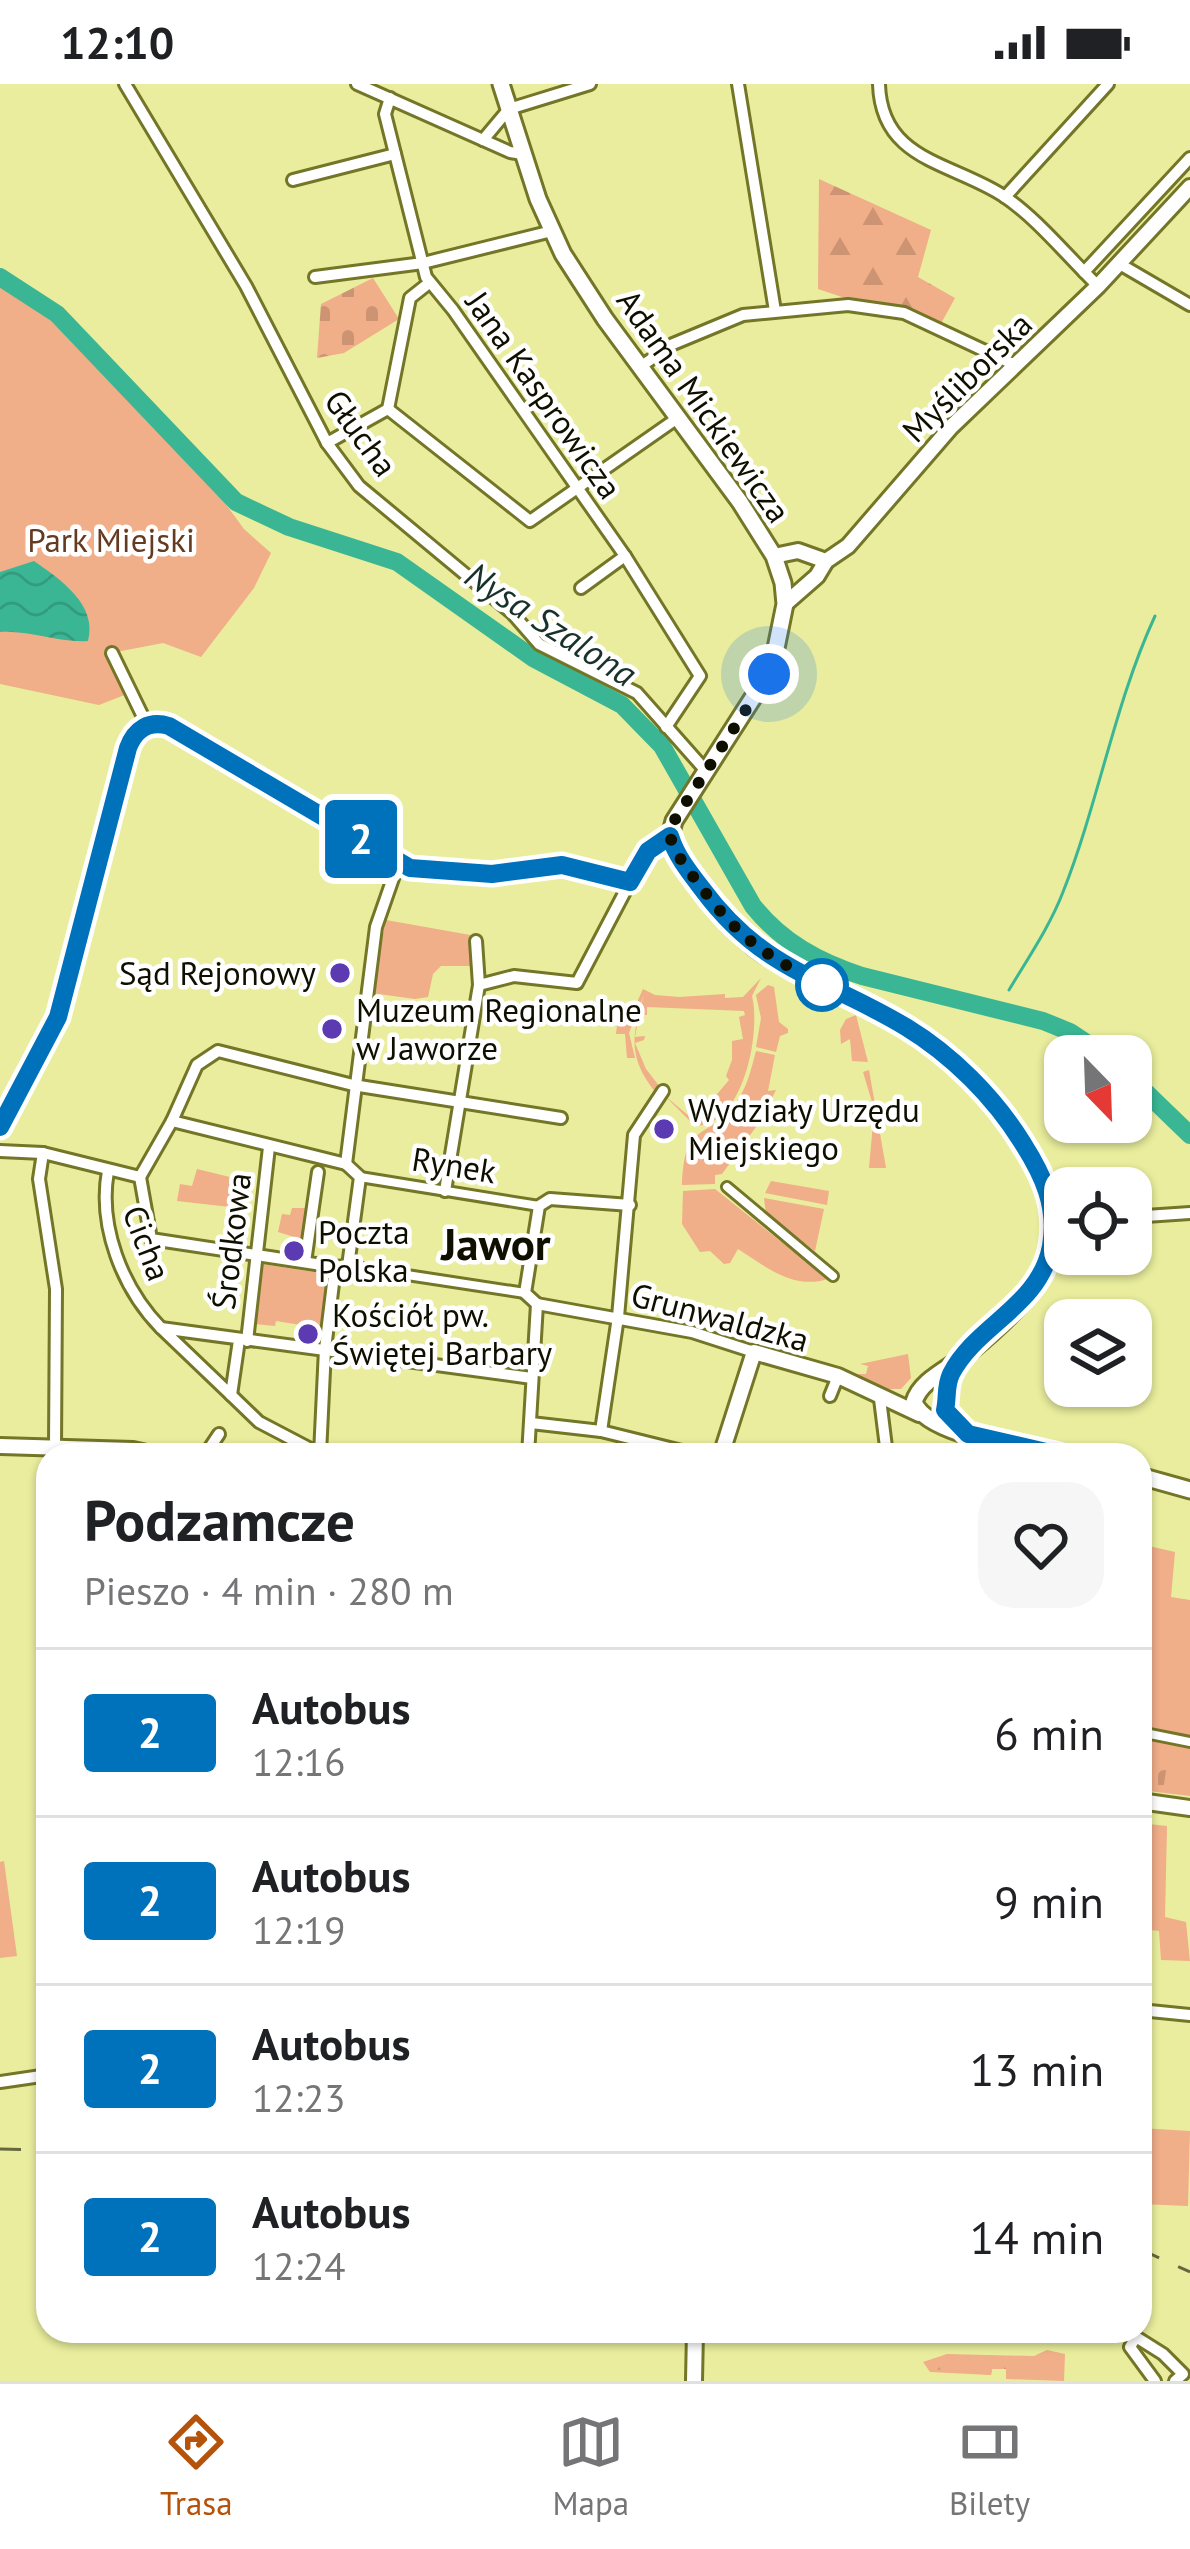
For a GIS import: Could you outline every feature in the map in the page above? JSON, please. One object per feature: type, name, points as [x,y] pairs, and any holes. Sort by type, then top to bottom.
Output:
[{"type":"main road","name":"Adama Mickiewicza","points":[[501,84],[551,231],[576,275],[774,556],[783,584],[772,668],[672,828]]},
{"type":"main road","points":[[672,828],[673,848],[732,928],[756,948],[903,1025],[941,1051],[986,1095],[1044,1182]]},
{"type":"main road","points":[[935,1409],[952,1372],[1036,1283],[1044,1264]]},
{"type":"main road","points":[[966,1355],[922,1387],[914,1402],[935,1409],[966,1440],[985,1443]]},
{"type":"main road","points":[[922,1387],[937,1386],[935,1409]]},
{"type":"main road","points":[[1152,1479],[1190,1490]]},
{"type":"street","name":"Głucha","points":[[125,84],[246,286],[327,443],[359,486],[512,613],[539,644],[637,693],[704,774]]},
{"type":"street","points":[[357,84],[523,154]]},
{"type":"street","points":[[483,140],[509,109],[590,84]]},
{"type":"street","points":[[737,84],[775,310]]},
{"type":"street","points":[[879,84],[884,115],[899,140],[1005,196],[1098,286]]},
{"type":"street","points":[[1005,196],[1108,84]]},
{"type":"street","name":"Jana Kasprowicza","points":[[384,92],[394,154],[429,283],[453,310],[625,556],[700,676],[666,727]]},
{"type":"street","points":[[293,180],[394,154]]},
{"type":"street","points":[[1084,272],[1190,158]]},
{"type":"street","name":"Myśliborska","points":[[784,604],[817,576],[826,561],[848,546],[951,427],[1098,286],[1190,187]]},
{"type":"street","points":[[315,277],[423,263],[551,231]]},
{"type":"street","points":[[1118,263],[1190,305]]},
{"type":"street","points":[[327,443],[388,409],[410,298],[429,283]]},
{"type":"street","points":[[640,367],[673,344],[743,315],[848,305],[904,313],[1015,365]]},
{"type":"street","points":[[388,409],[530,521],[679,417]]},
{"type":"street","points":[[774,556],[799,551],[826,561]]},
{"type":"street","points":[[581,588],[625,556]]},
{"type":"street","points":[[112,653],[142,728]]},
{"type":"street","points":[[142,728],[169,726],[414,868],[474,874],[562,865],[630,882]]},
{"type":"street","points":[[0,1127],[55,1026],[128,748],[142,728]]},
{"type":"street","points":[[479,985],[514,976],[577,983],[648,851],[672,828]]},
{"type":"street","points":[[172,1121],[346,1164],[376,927],[399,861]]},
{"type":"street","points":[[446,1191],[479,985],[476,941]]},
{"type":"street","points":[[529,1443],[537,1304],[525,1293],[151,1239],[140,1177],[197,1065],[218,1051],[353,1085],[562,1118]]},
{"type":"street","points":[[602,1431],[618,1317],[634,1135],[663,1091]]},
{"type":"street","name":"Środkowa","points":[[231,1395],[258,1255],[269,1147]]},
{"type":"street","points":[[0,1151],[43,1153],[140,1177]]},
{"type":"street","points":[[43,1153],[39,1179],[56,1289],[55,1443]]},
{"type":"street","name":"Rynek","points":[[346,1164],[360,1177],[544,1203],[525,1293]]},
{"type":"street","name":"Cicha","points":[[108,1171],[102,1202],[132,1289],[161,1328],[259,1422],[300,1443]]},
{"type":"street","points":[[305,1262],[318,1172]]},
{"type":"street","name":"Rynek","points":[[321,1443],[325,1349],[360,1177]]},
{"type":"street","points":[[728,1187],[833,1276]]},
{"type":"street","points":[[544,1203],[630,1205]]},
{"type":"street","points":[[1152,1216],[1190,1213]]},
{"type":"street","name":"Grunwaldzka","points":[[537,1304],[692,1332],[838,1376],[902,1406],[935,1409]]},
{"type":"street","points":[[161,1328],[532,1378]]},
{"type":"street","points":[[725,1443],[754,1352]]},
{"type":"street","points":[[830,1396],[838,1376]]},
{"type":"street","points":[[886,1443],[880,1400],[922,1387]]},
{"type":"street","points":[[884,1427],[902,1406]]},
{"type":"street","points":[[531,1423],[602,1431],[650,1443]]},
{"type":"street","points":[[213,1443],[219,1434]]},
{"type":"street","points":[[0,1446],[36,1447]]},
{"type":"street","points":[[1152,1734],[1190,1742]]},
{"type":"street","points":[[1152,1803],[1190,1808]]},
{"type":"street","points":[[1152,2010],[1190,2015]]},
{"type":"street","points":[[0,2082],[36,2076]]},
{"type":"street","points":[[694,2381],[695,2343]]},
{"type":"street","points":[[1130,2343],[1155,2381]]},
{"type":"street","points":[[1145,2343],[1183,2374],[1175,2381]]},
{"type":"green space","points":[[819,179],[931,230],[918,277],[955,298],[938,329],[818,289]]},
{"type":"green space","points":[[373,278],[399,319],[344,353],[317,358],[321,304]]},
{"type":"green space","name":"Park Miejski","points":[[0,286],[58,325],[85,351],[219,495],[244,529],[271,553],[254,588],[201,657],[163,643],[111,653],[127,694],[99,705],[0,684]]},
{"type":"green space","points":[[386,920],[476,936],[478,966],[441,966],[433,974],[428,997],[371,993]]},
{"type":"green space","points":[[761,978],[752,996],[751,1053],[737,1094],[712,1122],[695,1126],[664,1095],[696,1122],[711,1102],[718,1107],[721,1101],[713,1099],[729,1080],[732,1041],[743,1039],[739,1017],[744,1011],[647,1007],[647,1015],[639,1015],[635,1037],[637,1022],[644,995],[629,1033],[635,1058],[627,1058],[625,1034],[616,1034],[618,1018],[628,1022],[643,989],[679,997],[725,994],[725,998],[743,997]]},
{"type":"green space","points":[[768,985],[774,987],[779,1022],[788,1029],[780,1036],[776,1052],[756,1047],[761,1018],[756,995]]},
{"type":"green space","points":[[856,1015],[868,1062],[852,1061],[850,1039],[841,1044],[840,1030],[846,1019]]},
{"type":"green space","points":[[635,1043],[660,1087],[656,1093],[647,1080]]},
{"type":"green space","points":[[756,1051],[775,1055],[768,1091],[776,1090],[761,1120],[722,1174],[715,1175],[715,1184],[682,1185],[691,1142],[735,1104]]},
{"type":"green space","points":[[869,1070],[886,1168],[869,1168],[874,1112],[869,1107],[850,1107],[872,1102],[863,1072]]},
{"type":"green space","points":[[197,1169],[234,1178],[230,1207],[177,1201],[180,1184],[192,1186]]},
{"type":"green space","points":[[771,1181],[829,1191],[827,1205],[765,1193]]},
{"type":"green space","points":[[715,1189],[794,1252],[798,1249],[828,1279],[792,1279],[738,1249],[730,1263],[724,1264],[710,1251],[700,1252],[682,1224],[683,1191]]},
{"type":"green space","points":[[764,1198],[824,1209],[815,1251],[766,1214]]},
{"type":"green space","points":[[292,1208],[307,1208],[304,1240],[278,1232],[282,1214],[290,1215]]},
{"type":"green space","points":[[262,1264],[320,1273],[326,1282],[320,1328],[276,1321],[275,1326],[253,1324]]},
{"type":"green space","points":[[908,1354],[911,1378],[901,1389],[886,1389],[859,1377],[868,1366],[860,1364]]},
{"type":"green space","points":[[1152,1547],[1175,1552],[1171,1597],[1190,1600],[1190,1796],[1152,1791]]},
{"type":"green space","points":[[1152,1743],[1170,1746],[1163,1790],[1152,1789]]},
{"type":"green space","points":[[1152,1824],[1167,1826],[1165,1917],[1186,1922],[1190,1961],[1161,1960],[1159,1931],[1152,1930]]},
{"type":"green space","points":[[4,1861],[17,1956],[0,1958],[0,1862]]},
{"type":"green space","points":[[1152,2129],[1190,2131],[1188,2206],[1152,2204]]},
{"type":"green space","points":[[1047,2350],[1065,2354],[1064,2381],[1006,2379],[1006,2369],[992,2369],[991,2375],[930,2372],[923,2362],[947,2354],[1034,2356]]},
{"type":"green space","points":[[958,2356],[962,2362],[976,2357],[1016,2361],[1007,2369],[992,2369],[991,2375],[933,2369],[936,2359]]},
{"type":"water","points":[[34,561],[82,605],[90,628],[88,641],[0,632],[0,572]]},
{"type":"waterway","name":"Nysa Szalona","points":[[0,277],[57,314],[236,502],[289,527],[397,562],[533,658],[622,705],[662,746],[753,906],[789,940],[862,976],[1043,1021],[1074,1035]]},
{"type":"waterway","points":[[1009,990],[1063,892],[1128,684],[1155,616]]},
{"type":"waterway","name":"Nysa Szalona","points":[[1152,1098],[1190,1135]]},
{"type":"railway","points":[[0,2149],[36,2150]]},
{"type":"railway","points":[[1152,2255],[1190,2272]]},
{"type":"bus line","name":"2","points":[[0,1127],[55,1026],[128,748],[134,734],[147,725],[169,726],[410,868],[492,874],[562,865],[630,882],[648,851],[670,836],[683,863],[732,928],[784,966],[903,1025],[941,1051],[1001,1111],[1033,1160],[1052,1206],[1052,1244],[1046,1265],[1023,1300],[952,1372],[946,1394],[945,1410],[953,1422],[968,1434],[1007,1443]]},
{"type":"place","name":"Sąd Rejonowy","points":[[340,973]]},
{"type":"place","name":"Muzeum Regionalne w Jaworze","points":[[332,1029]]},
{"type":"place","name":"Wydziały Urzędu Miejskiego","points":[[664,1129]]},
{"type":"place","name":"Poczta Polska","points":[[294,1251]]},
{"type":"place","name":"Kościół pw. Świętej Barbary","points":[[308,1334]]},
{"type":"district","name":"Jawor","points":[[496,1244]]},
{"type":"route","points":[[769,674],[674,821],[670,836],[683,863],[732,928],[784,966],[822,985]]}]
